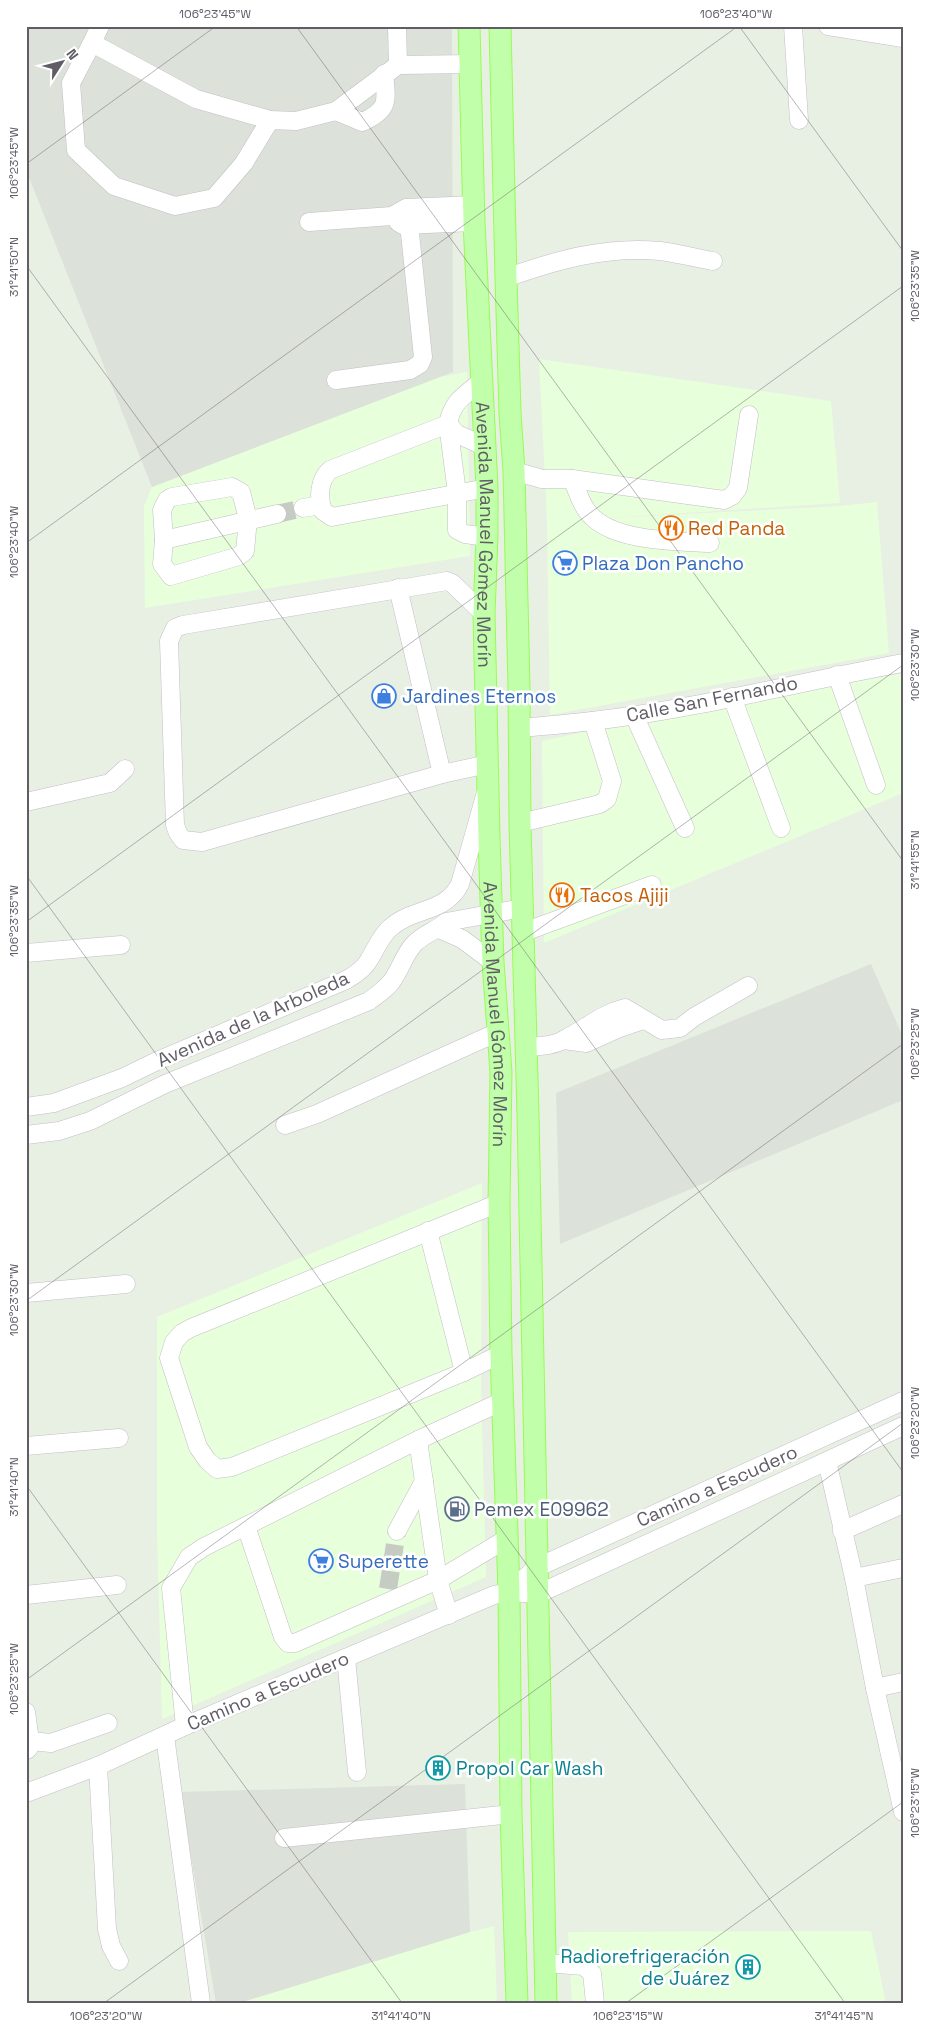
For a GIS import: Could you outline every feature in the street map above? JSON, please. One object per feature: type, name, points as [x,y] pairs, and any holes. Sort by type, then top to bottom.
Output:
[{"type":"main road","name":"Avenida Manuel Gómez Morín","points":[[469,26],[474,214],[487,488],[484,614],[493,962],[501,1072],[499,1203],[501,1354],[508,1538],[517,2003]]},
{"type":"main road","name":"Avenida Manuel Gómez Morín","points":[[500,26],[520,728],[520,823],[524,932],[546,2003]]},
{"type":"street","points":[[100,26],[71,83],[76,150],[114,186],[175,206],[214,198],[244,163],[270,120]]},
{"type":"street","points":[[336,110],[362,122],[377,115],[387,100],[397,26]]},
{"type":"street","points":[[794,26],[799,120]]},
{"type":"street","points":[[828,26],[903,38]]},
{"type":"street","points":[[92,43],[196,99],[270,120],[296,121],[336,110],[391,70],[471,64]]},
{"type":"street","points":[[309,222],[392,216],[406,208],[474,214]]},
{"type":"street","points":[[392,216],[403,225],[474,214]]},
{"type":"street","points":[[336,380],[410,370],[420,364],[423,357],[409,224]]},
{"type":"street","points":[[506,278],[544,265],[596,252],[621,250],[660,251],[713,261]]},
{"type":"street","points":[[482,381],[455,404],[450,411],[448,424],[457,493],[457,530],[465,534],[487,537]]},
{"type":"street","points":[[514,471],[542,479],[572,479],[724,500],[732,496],[738,488],[749,415]]},
{"type":"street","points":[[448,424],[457,434],[484,446]]},
{"type":"street","points":[[448,424],[330,470],[324,477],[319,492],[323,511],[332,517],[487,488]]},
{"type":"street","points":[[572,479],[586,510],[602,526],[646,539],[710,543]]},
{"type":"street","points":[[232,487],[243,496],[248,519],[247,548],[243,554],[171,576],[162,564],[164,540],[162,510],[167,500],[172,497],[232,487]]},
{"type":"street","points":[[303,508],[321,505]]},
{"type":"street","points":[[164,540],[248,519],[277,514]]},
{"type":"street","points":[[484,614],[452,583],[447,581],[183,625],[175,628],[169,641],[175,825],[183,840],[202,842],[442,774],[488,764]]},
{"type":"street","points":[[398,588],[442,774]]},
{"type":"street","name":"Calle San Fernando","points":[[520,728],[634,715],[732,698],[903,663]]},
{"type":"street","points":[[837,675],[876,785]]},
{"type":"street","points":[[732,698],[781,828]]},
{"type":"street","points":[[634,715],[685,828]]},
{"type":"street","points":[[520,823],[600,804],[607,798],[612,781],[593,721]]},
{"type":"street","points":[[26,802],[110,783],[125,769]]},
{"type":"street","points":[[488,788],[460,884],[443,925],[493,962]]},
{"type":"street","points":[[524,932],[652,886]]},
{"type":"street","name":"Avenida de la Arboleda","points":[[26,1107],[64,1100],[136,1072],[357,974],[390,928],[406,917],[446,902],[454,895]]},
{"type":"street","name":"Avenida de la Arboleda","points":[[26,1135],[59,1131],[90,1121],[165,1084],[369,1001],[385,989],[392,980],[406,953],[424,935],[443,925],[523,908]]},
{"type":"street","points":[[26,953],[121,945]]},
{"type":"street","points":[[526,1047],[548,1045],[564,1040],[609,1012],[625,1008],[662,1030],[680,1028],[694,1017],[748,986]]},
{"type":"street","points":[[321,991],[331,1016]]},
{"type":"street","points":[[285,1125],[318,1114],[498,1032]]},
{"type":"street","points":[[136,1072],[144,1096]]},
{"type":"street","points":[[499,1203],[191,1328],[182,1333],[174,1342],[169,1358],[198,1448],[217,1469],[232,1467],[464,1372],[501,1354]]},
{"type":"street","points":[[428,1231],[464,1372]]},
{"type":"street","points":[[26,1293],[126,1284]]},
{"type":"street","points":[[185,1726],[171,1588],[189,1557],[204,1547],[418,1440],[503,1401]]},
{"type":"street","name":"Camino a Escudero","points":[[509,1592],[536,1568],[903,1401]]},
{"type":"street","name":"Camino a Escudero","points":[[26,1792],[98,1766],[185,1726],[494,1595],[509,1592],[538,1594],[903,1426]]},
{"type":"street","points":[[26,1446],[119,1438]]},
{"type":"street","points":[[418,1440],[438,1580],[449,1615]]},
{"type":"street","points":[[827,1461],[854,1578],[875,1688],[896,1744],[903,1812]]},
{"type":"street","points":[[397,1531],[424,1481]]},
{"type":"street","points":[[842,1531],[903,1504]]},
{"type":"street","points":[[246,1526],[283,1637],[288,1643],[295,1643],[438,1580],[508,1538]]},
{"type":"street","points":[[854,1578],[903,1568]]},
{"type":"street","points":[[26,1595],[117,1585]]},
{"type":"street","points":[[372,1609],[388,1589]]},
{"type":"street","points":[[346,1658],[357,1772]]},
{"type":"street","points":[[875,1688],[903,1682]]},
{"type":"street","points":[[26,1712],[28,1745],[51,1743],[108,1723]]},
{"type":"street","points":[[165,1736],[202,2003]]},
{"type":"street","points":[[98,1766],[107,1929],[111,1946],[119,1961]]},
{"type":"street","points":[[284,1838],[512,1814]]},
{"type":"street","points":[[546,1963],[583,1966],[592,1973],[595,2003]]},
{"type":"shaded area","points":[[26,26],[452,26],[453,372],[152,487],[26,170]]},
{"type":"shaded area","points":[[539,359],[831,401],[840,503],[608,518],[840,506],[877,502],[889,653],[550,715],[547,521]]},
{"type":"shaded area","points":[[467,372],[470,556],[145,608],[144,506],[152,487],[440,377]]},
{"type":"shaded area","points":[[903,673],[903,793],[544,943],[542,741],[627,723]]},
{"type":"shaded area","points":[[871,964],[903,1037],[903,1100],[560,1244],[556,1093]]},
{"type":"shaded area","points":[[482,1183],[481,1386],[486,1577],[162,1719],[157,1531],[157,1317]]},
{"type":"shaded area","points":[[465,1784],[470,1932],[239,2003],[216,2003],[180,1792]]},
{"type":"shaded area","points":[[494,1926],[497,2003],[239,2003],[470,1932]]},
{"type":"shaded area","name":"Radiorefrigeración de Juárez","points":[[871,1931],[886,2003],[572,2003],[568,1932]]},
{"type":"tunnel","points":[[277,514],[303,508]]},
{"type":"tunnel","points":[[388,1589],[397,1531]]},
{"type":"place","name":"Red Panda","points":[[671,528]]},
{"type":"place","name":"Plaza Don Pancho","points":[[565,563]]},
{"type":"place","name":"Jardines Eternos","points":[[384,696]]},
{"type":"place","name":"Tacos Ajiji","points":[[562,895]]},
{"type":"place","name":"Pemex E09962","points":[[457,1509]]},
{"type":"place","name":"Superette","points":[[321,1561]]},
{"type":"place","name":"Propol Car Wash","points":[[438,1768]]},
{"type":"place","name":"Radiorefrigeración de Juárez","points":[[748,1967]]}]
